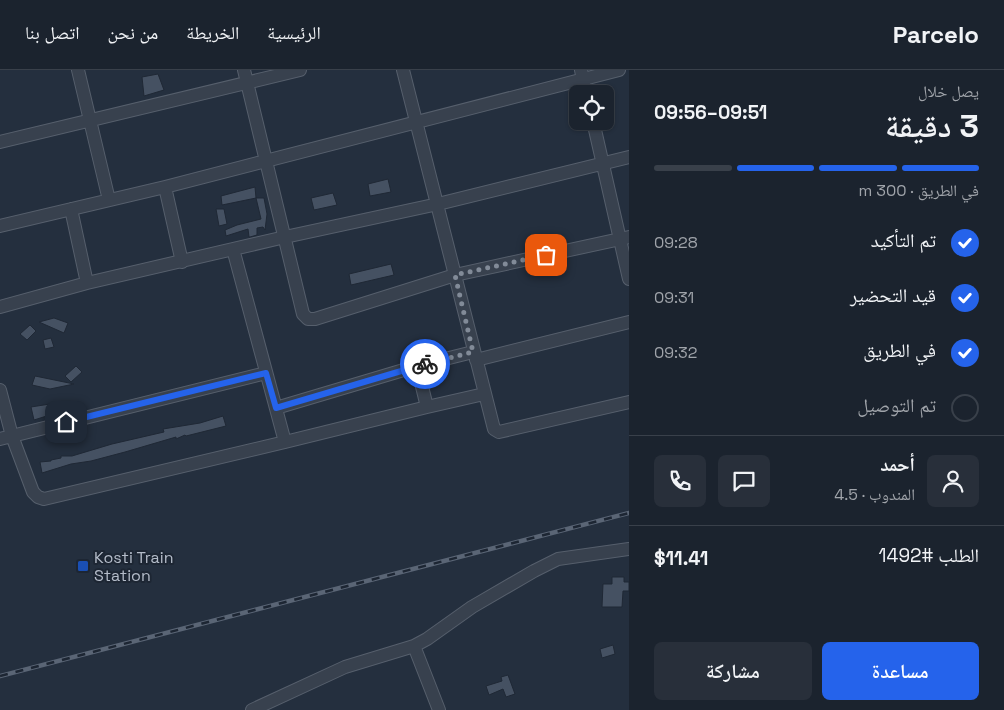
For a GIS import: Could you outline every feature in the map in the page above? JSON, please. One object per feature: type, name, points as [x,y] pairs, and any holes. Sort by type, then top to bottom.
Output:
[{"type":"street","points":[[78,70],[109,200]]},
{"type":"street","points":[[244,70],[303,314],[308,319],[315,319],[455,275],[624,238]]},
{"type":"street","points":[[0,142],[300,70]]},
{"type":"street","points":[[403,70],[494,429],[499,432],[629,402]]},
{"type":"street","points":[[0,226],[165,187],[416,123],[582,75],[619,70]]},
{"type":"street","points":[[595,130],[624,238],[629,280]]},
{"type":"street","points":[[0,308],[87,283],[438,204],[629,157]]},
{"type":"street","points":[[165,187],[182,262]]},
{"type":"street","points":[[71,209],[87,283]]},
{"type":"street","points":[[233,249],[285,442]]},
{"type":"street","points":[[276,408],[417,366],[474,356],[629,322]]},
{"type":"street","points":[[417,366],[427,407]]},
{"type":"street","points":[[6,438],[266,373]]},
{"type":"street","points":[[0,393],[6,438],[33,492],[38,497],[44,499],[484,394]]},
{"type":"street","points":[[252,710],[345,667],[414,646],[472,608],[558,559],[629,549]]},
{"type":"street","points":[[414,646],[439,710]]},
{"type":"building","points":[[158,74],[164,90],[144,96],[142,77]]},
{"type":"building","points":[[388,179],[391,192],[370,196],[368,184]]},
{"type":"building","points":[[255,187],[256,198],[222,205],[221,196]]},
{"type":"building","points":[[333,193],[337,205],[314,210],[311,198]]},
{"type":"building","points":[[256,198],[264,198],[267,214],[265,230],[263,227],[257,228],[257,235],[250,237],[248,229],[226,236],[225,230],[261,219]]},
{"type":"building","points":[[216,209],[224,209],[227,224],[219,226]]},
{"type":"building","points":[[391,264],[394,275],[351,285],[349,274]]},
{"type":"building","points":[[54,318],[68,323],[64,333],[39,322]]},
{"type":"building","points":[[30,325],[36,331],[27,340],[20,334]]},
{"type":"building","points":[[51,338],[54,347],[45,349],[43,340]]},
{"type":"building","points":[[76,366],[82,372],[71,382],[65,376]]},
{"type":"building","points":[[35,376],[74,384],[50,389],[32,385]]},
{"type":"building","points":[[50,404],[53,414],[34,420],[31,407]]},
{"type":"building","points":[[223,416],[226,426],[185,435],[176,439],[176,437],[42,473],[40,462],[51,461],[61,458],[61,456],[72,456],[112,444],[164,432],[163,429],[200,423]]},
{"type":"building","points":[[612,577],[624,577],[624,582],[629,582],[629,591],[623,591],[622,607],[602,607],[603,584],[612,584]]},
{"type":"building","points":[[613,645],[615,654],[602,658],[600,649]]},
{"type":"building","points":[[508,675],[515,694],[506,697],[503,689],[489,695],[486,686],[502,681],[501,677]]},
{"type":"railway","points":[[0,676],[629,513]]},
{"type":"way so far","points":[[425,364],[473,352],[455,275],[546,255]]},
{"type":"place","name":"Kosti Train Station","points":[[83,566]]},
{"type":"route","points":[[66,422],[266,373],[276,408],[425,364]]}]
